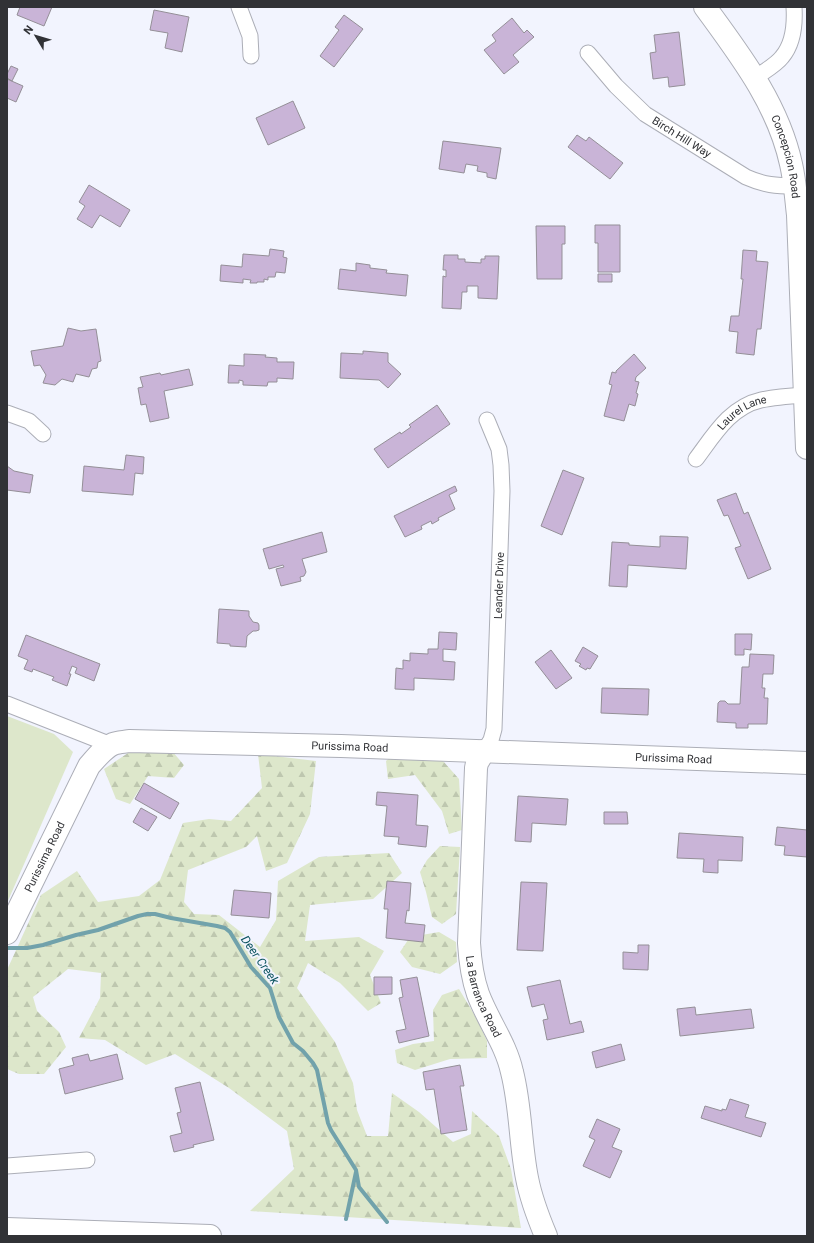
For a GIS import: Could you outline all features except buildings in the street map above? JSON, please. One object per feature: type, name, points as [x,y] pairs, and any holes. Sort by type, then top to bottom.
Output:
[{"type":"main road","name":"Concepcion Road","points":[[705,7],[741,56],[755,78],[785,142],[791,162],[795,186],[803,215],[807,448]]},
{"type":"main road","name":"Purissima Road","points":[[7,934],[89,766],[111,745],[129,740],[807,762]]},
{"type":"main road","name":"La Barranca Road","points":[[484,751],[477,763],[476,768],[469,943],[470,962],[478,994],[507,1055],[512,1071],[516,1091],[526,1176],[530,1194],[546,1236]]},
{"type":"main road","points":[[7,1228],[210,1236]]},
{"type":"street","points":[[239,7],[250,36],[251,56]]},
{"type":"street","points":[[755,78],[782,58],[789,46],[793,30],[794,7]]},
{"type":"street","name":"Birch Hill Way","points":[[588,53],[616,86],[645,114],[746,177],[760,183],[774,186],[795,186]]},
{"type":"street","name":"Laurel Lane","points":[[696,459],[720,426],[732,414],[746,405],[760,400],[805,395]]},
{"type":"street","points":[[7,413],[30,421],[43,434]]},
{"type":"street","name":"Leander Drive","points":[[484,751],[491,740],[494,729],[502,491],[499,449],[487,420]]},
{"type":"street","points":[[7,704],[111,745]]},
{"type":"street","points":[[7,1166],[86,1160]]},
{"type":"green space","points":[[7,716],[54,734],[73,752],[7,903]]},
{"type":"green space","points":[[134,749],[172,751],[184,765],[174,778],[148,776],[130,804],[116,799],[104,769]]},
{"type":"green space","points":[[395,753],[443,761],[459,779],[462,830],[449,834],[442,811],[415,775],[388,779],[386,761]]},
{"type":"green space","points":[[258,754],[316,761],[310,814],[287,863],[266,871],[257,836],[246,847],[188,870],[184,902],[194,914],[219,915],[260,947],[276,920],[278,881],[319,857],[389,853],[402,873],[373,899],[310,905],[305,941],[359,937],[384,951],[370,975],[381,1003],[368,1011],[340,983],[308,963],[297,988],[335,1042],[353,1083],[357,1110],[367,1136],[388,1136],[392,1093],[419,1112],[453,1142],[471,1134],[472,1111],[499,1136],[511,1169],[521,1228],[250,1211],[294,1169],[287,1131],[229,1088],[175,1054],[146,1065],[105,1040],[79,1038],[100,998],[101,973],[68,969],[33,997],[37,1011],[59,1032],[66,1047],[44,1074],[19,1074],[7,1069],[7,970],[41,895],[77,871],[98,902],[139,896],[160,880],[183,823],[209,819],[231,821],[262,788]]},
{"type":"green space","points":[[440,846],[460,847],[456,914],[442,924],[432,917],[420,872],[427,860]]},
{"type":"green space","points":[[439,932],[456,942],[457,962],[440,974],[412,967],[400,952],[410,937]]},
{"type":"green space","points":[[459,989],[477,1019],[487,1041],[487,1058],[450,1059],[415,1070],[397,1063],[395,1050],[413,1044],[434,1041],[433,1010],[442,995]]},
{"type":"waterway","name":"Deer Creek","points":[[7,948],[27,948],[43,945],[98,930],[147,914],[155,914],[225,928],[230,932],[251,967],[270,988],[279,1017],[293,1043],[303,1051],[317,1070],[328,1123],[331,1130],[356,1170],[359,1187],[387,1222]]},
{"type":"waterway","points":[[346,1219],[356,1172]]}]
